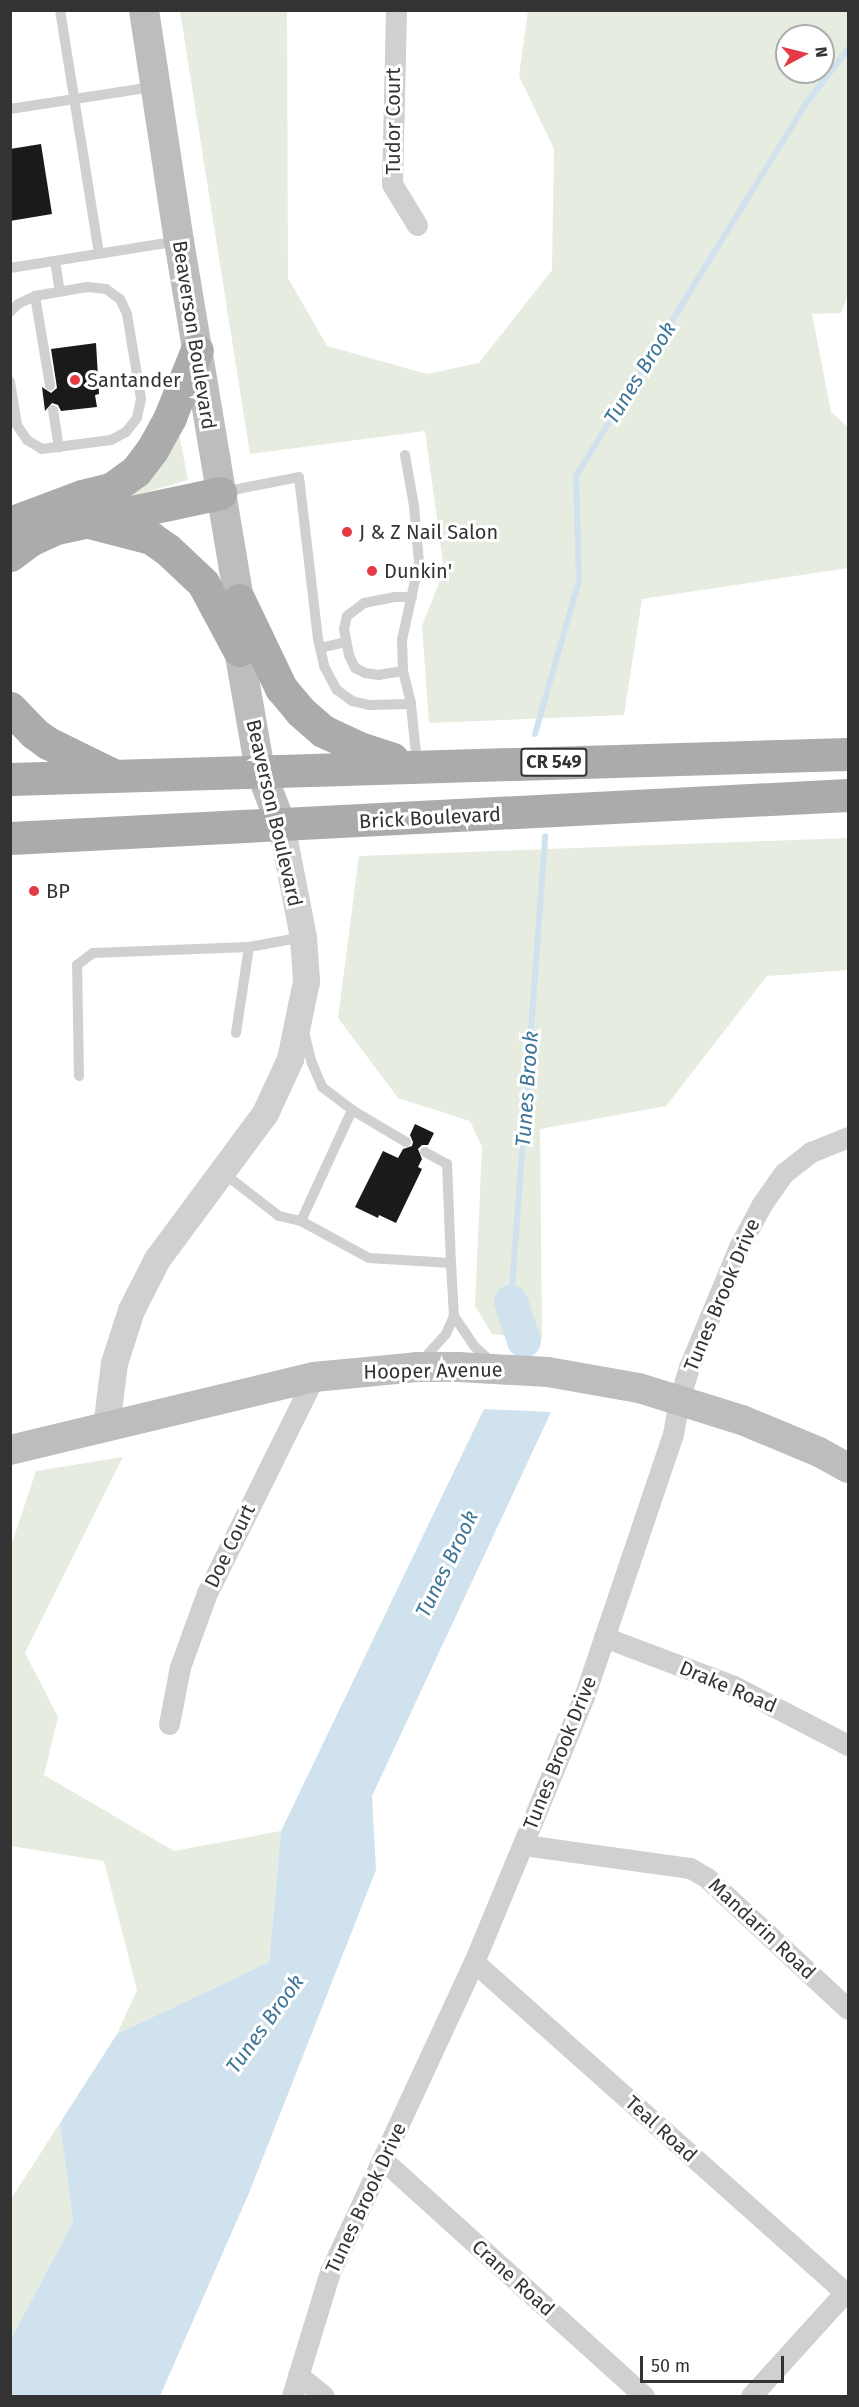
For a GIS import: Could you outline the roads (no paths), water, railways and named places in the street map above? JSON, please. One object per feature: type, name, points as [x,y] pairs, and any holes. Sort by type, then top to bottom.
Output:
[{"type":"main road","name":"Beaverson Boulevard","points":[[144,10],[179,241],[239,600],[239,650],[260,770],[281,824]]},
{"type":"main road","points":[[10,524],[82,496],[111,489],[136,471],[152,450],[171,417],[197,350]]},
{"type":"main road","points":[[10,555],[30,540],[56,528],[220,493]]},
{"type":"main road","points":[[89,522],[151,538],[167,549],[203,583],[239,650]]},
{"type":"main road","points":[[239,600],[281,688],[300,711],[332,735],[358,748],[415,766]]},
{"type":"main road","points":[[10,708],[34,733],[48,743],[118,777]]},
{"type":"main road","name":"CR 549","points":[[10,779],[849,754]]},
{"type":"main road","name":"Brick Boulevard","points":[[10,838],[849,795]]},
{"type":"main road","name":"Hooper Avenue","points":[[10,1450],[314,1377],[417,1367],[499,1368],[639,1388],[742,1420],[819,1452],[849,1468]]},
{"type":"street","name":"Tudor Court","points":[[396,10],[392,184],[417,225]]},
{"type":"street","name":"Beaverson Boulevard","points":[[106,1427],[114,1363],[131,1310],[157,1259],[265,1113],[290,1059],[306,981],[303,937],[281,824]]},
{"type":"street","name":"Tunes Brook Drive","points":[[292,2397],[330,2272],[474,1962],[584,1696],[673,1434],[679,1400],[689,1367],[735,1258],[762,1204],[784,1173],[811,1152],[849,1137]]},
{"type":"street","name":"Doe Court","points":[[169,1724],[180,1667],[207,1593],[314,1377]]},
{"type":"street","name":"Drake Road","points":[[604,1637],[734,1686],[849,1745]]},
{"type":"street","name":"Mandarin Road","points":[[524,1845],[690,1868],[707,1878],[849,2009]]},
{"type":"street","name":"Teal Road","points":[[474,1962],[847,2292]]},
{"type":"street","name":"Crane Road","points":[[382,2160],[644,2397]]},
{"type":"street","points":[[752,2397],[847,2292]]},
{"type":"street","points":[[298,2375],[324,2397]]},
{"type":"lane","points":[[60,10],[99,254]]},
{"type":"lane","points":[[10,109],[156,86]]},
{"type":"lane","points":[[10,268],[179,241]]},
{"type":"lane","points":[[55,261],[60,292]]},
{"type":"lane","points":[[10,312],[18,304],[35,296],[87,287],[106,289],[120,299],[127,314],[141,399],[137,418],[126,432],[111,440],[42,449],[27,440],[17,425],[10,382]]},
{"type":"lane","points":[[35,296],[50,386]]},
{"type":"lane","points":[[53,410],[59,448]]},
{"type":"lane","points":[[405,455],[417,532],[419,562],[402,639],[403,671],[411,704],[415,766]]},
{"type":"lane","points":[[220,493],[298,477],[324,666],[337,690],[352,700],[369,705],[411,704]]},
{"type":"lane","points":[[403,671],[379,675],[365,674],[355,668],[344,629],[347,616],[355,608],[380,599],[412,597]]},
{"type":"lane","points":[[320,648],[346,642]]},
{"type":"lane","points":[[79,1076],[77,965],[93,953],[249,947],[303,937]]},
{"type":"lane","points":[[236,1033],[249,947]]},
{"type":"lane","points":[[300,1018],[312,1063],[322,1087],[352,1110],[406,1142]]},
{"type":"lane","points":[[301,1221],[352,1110]]},
{"type":"lane","points":[[417,1367],[446,1334],[454,1316],[447,1164],[425,1152]]},
{"type":"lane","points":[[221,1171],[279,1216],[301,1221],[369,1258],[451,1263]]},
{"type":"lane","points":[[454,1316],[474,1346],[499,1368]]},
{"type":"water","points":[[484,1409],[551,1412],[372,1796],[376,1870],[249,2193],[160,2396],[11,2396],[11,2339],[73,2222],[60,2123],[117,2034],[269,1962],[281,1831]]},
{"type":"waterway","name":"Tunes Brook","points":[[535,734],[579,581],[576,476],[805,105],[848,49]]},
{"type":"waterway","name":"Tunes Brook","points":[[511,1302],[545,836]]},
{"type":"waterway","name":"Tunes Brook","points":[[511,1302],[524,1341]]},
{"type":"place","name":"Santander","points":[[75,380]]},
{"type":"place","name":"J & Z Nail Salon","points":[[347,532]]},
{"type":"place","name":"Dunkin'","points":[[372,571]]},
{"type":"place","name":"BP","points":[[34,891]]}]
